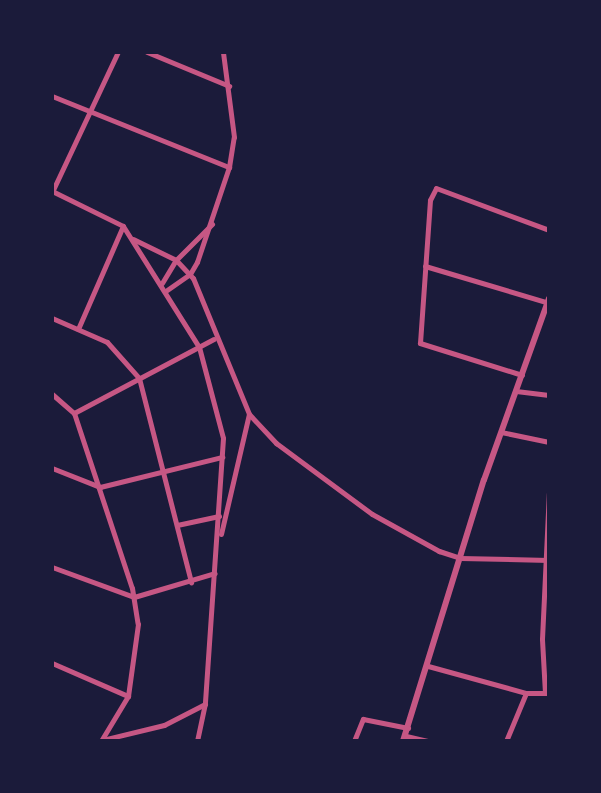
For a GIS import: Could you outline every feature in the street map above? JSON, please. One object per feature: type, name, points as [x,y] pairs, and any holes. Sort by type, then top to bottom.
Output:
[{"type":"street","points":[[118,52],[52,192],[123,226],[167,290],[199,347],[223,438],[205,704],[197,741]]},
{"type":"street","points":[[147,52],[229,86]]},
{"type":"street","points":[[167,290],[190,274],[213,224],[229,167],[234,137],[223,52]]},
{"type":"street","points":[[52,96],[229,167]]},
{"type":"street","points":[[522,375],[420,343],[430,200],[436,188],[549,230]]},
{"type":"street","points":[[162,283],[176,260],[213,224]]},
{"type":"street","points":[[78,329],[123,226]]},
{"type":"street","points":[[132,238],[176,260],[190,274],[214,339],[249,414],[276,443],[403,535],[460,558],[548,560]]},
{"type":"street","points":[[406,735],[501,432],[548,301],[425,266]]},
{"type":"street","points":[[52,318],[121,353],[139,378],[191,582]]},
{"type":"street","points":[[74,413],[214,339]]},
{"type":"street","points":[[516,391],[549,395]]},
{"type":"street","points":[[52,394],[74,413],[134,597],[138,624],[128,696],[103,740]]},
{"type":"street","points":[[218,547],[249,414]]},
{"type":"street","points":[[501,432],[549,442]]},
{"type":"street","points":[[52,468],[100,487],[222,457]]},
{"type":"street","points":[[428,666],[526,693],[547,693],[549,493]]},
{"type":"street","points":[[177,525],[219,516]]},
{"type":"street","points":[[52,568],[134,597],[215,573]]},
{"type":"street","points":[[52,663],[128,696]]},
{"type":"street","points":[[506,741],[526,693]]},
{"type":"street","points":[[103,740],[164,725],[205,704]]},
{"type":"street","points":[[354,741],[363,719],[427,741]]}]
